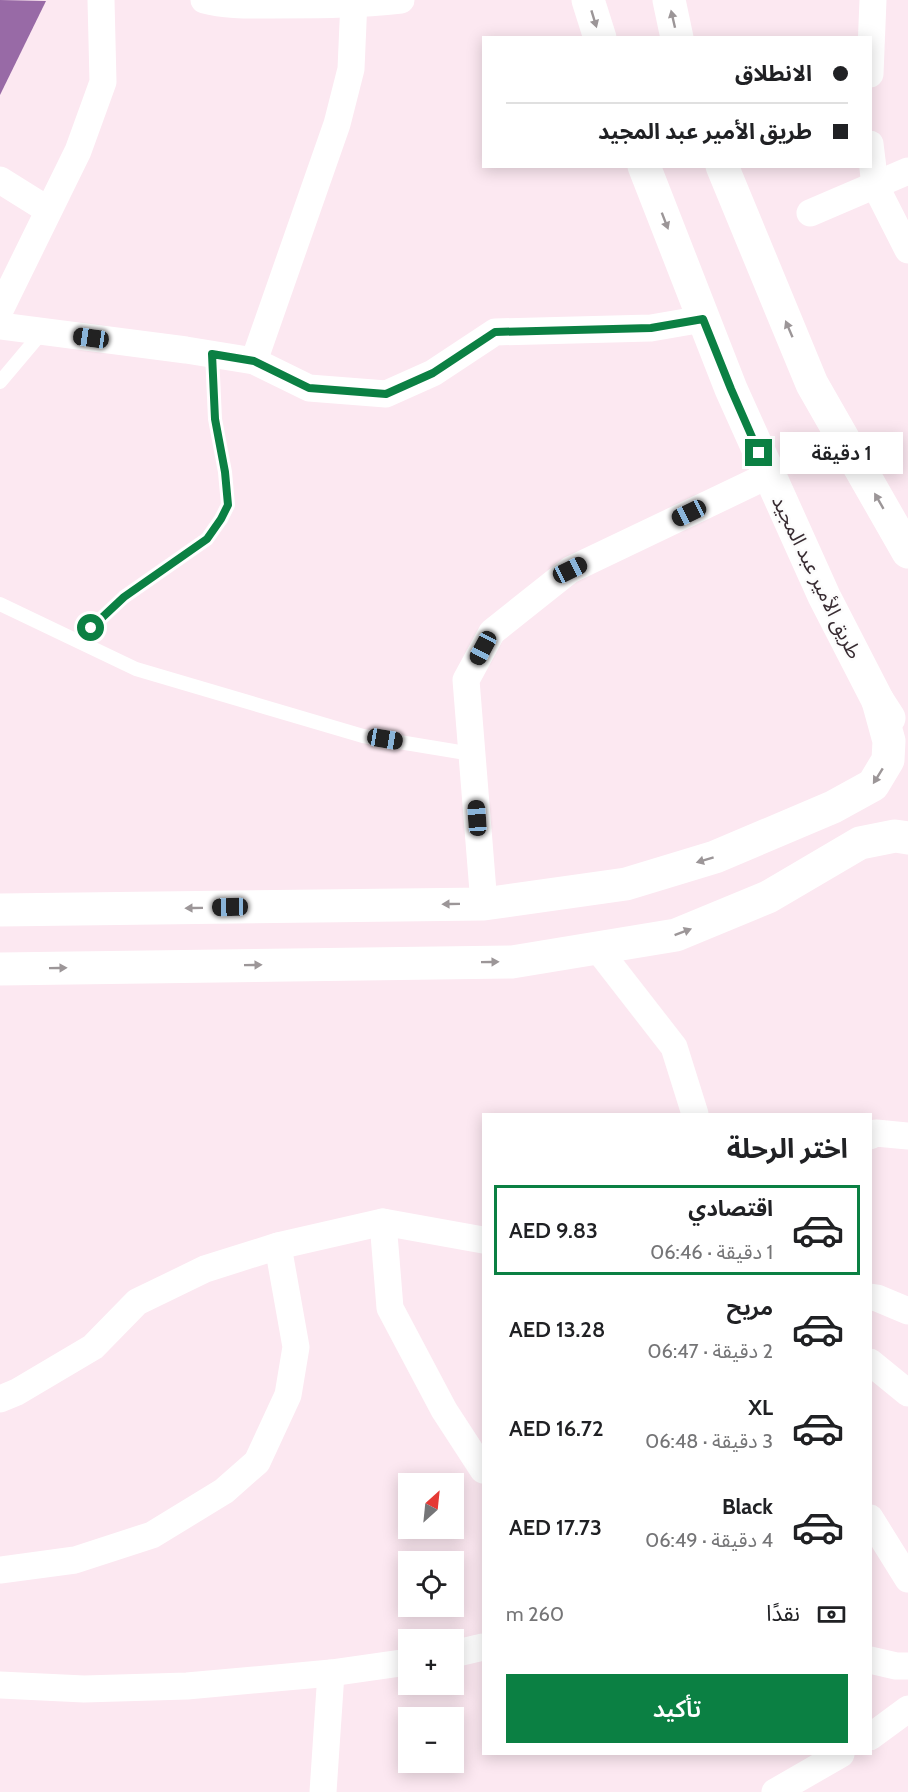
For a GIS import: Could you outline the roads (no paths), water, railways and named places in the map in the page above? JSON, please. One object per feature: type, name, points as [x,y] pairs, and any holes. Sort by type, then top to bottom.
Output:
[{"type":"main road","points":[[588,0],[599,36]]},
{"type":"main road","points":[[669,0],[677,36]]},
{"type":"main road","name":"طريق الأمير عبد المجيد","points":[[645,168],[731,389],[824,596],[878,701],[908,747]]},
{"type":"main road","points":[[723,168],[812,384],[908,552]]},
{"type":"main road","points":[[0,910],[484,904],[626,885],[715,857],[833,807],[873,784],[888,760],[889,741],[878,701]]},
{"type":"main road","points":[[0,969],[512,962],[676,935],[768,897],[860,843],[895,836],[908,838]]},
{"type":"street","points":[[0,310],[78,151],[103,82],[101,0]]},
{"type":"street","points":[[204,0],[222,4],[304,5],[401,0]]},
{"type":"street","points":[[872,36],[873,0]]},
{"type":"street","points":[[254,361],[337,124],[351,69],[354,2]]},
{"type":"street","points":[[872,160],[875,185],[908,250]]},
{"type":"street","points":[[810,213],[908,171]]},
{"type":"street","points":[[0,180],[48,210]]},
{"type":"street","points":[[0,326],[254,361],[309,388],[386,394],[433,373],[495,332],[651,328],[703,319]]},
{"type":"street","points":[[484,904],[466,680],[492,632],[570,570],[769,475]]},
{"type":"street","points":[[597,948],[674,1047],[695,1113]]},
{"type":"street","points":[[872,1135],[876,1133],[908,1136]]},
{"type":"street","points":[[383,1222],[390,1308],[444,1410],[482,1468]]},
{"type":"street","points":[[0,1399],[17,1392],[93,1347],[137,1302],[205,1269],[278,1246],[383,1222],[482,1240]]},
{"type":"street","points":[[0,1570],[75,1560],[152,1535],[224,1491],[257,1462],[288,1395],[296,1347],[278,1246]]},
{"type":"street","points":[[872,1302],[908,1311]]},
{"type":"street","points":[[872,1364],[908,1393]]},
{"type":"street","points":[[872,1521],[908,1579]]},
{"type":"street","points":[[464,1651],[482,1647]]},
{"type":"street","points":[[872,1660],[896,1666],[908,1666]]},
{"type":"street","points":[[0,1685],[84,1689],[187,1686],[331,1673],[398,1663]]},
{"type":"street","points":[[323,1792],[331,1673]]},
{"type":"street","points":[[872,1736],[908,1709]]},
{"type":"street","points":[[776,1792],[839,1755]]},
{"type":"lane","points":[[0,382],[43,332]]},
{"type":"lane","points":[[83,644],[91,628],[124,597],[207,539],[228,505],[225,472],[215,419],[212,354]]},
{"type":"lane","points":[[0,604],[136,669],[363,736],[472,754]]}]
